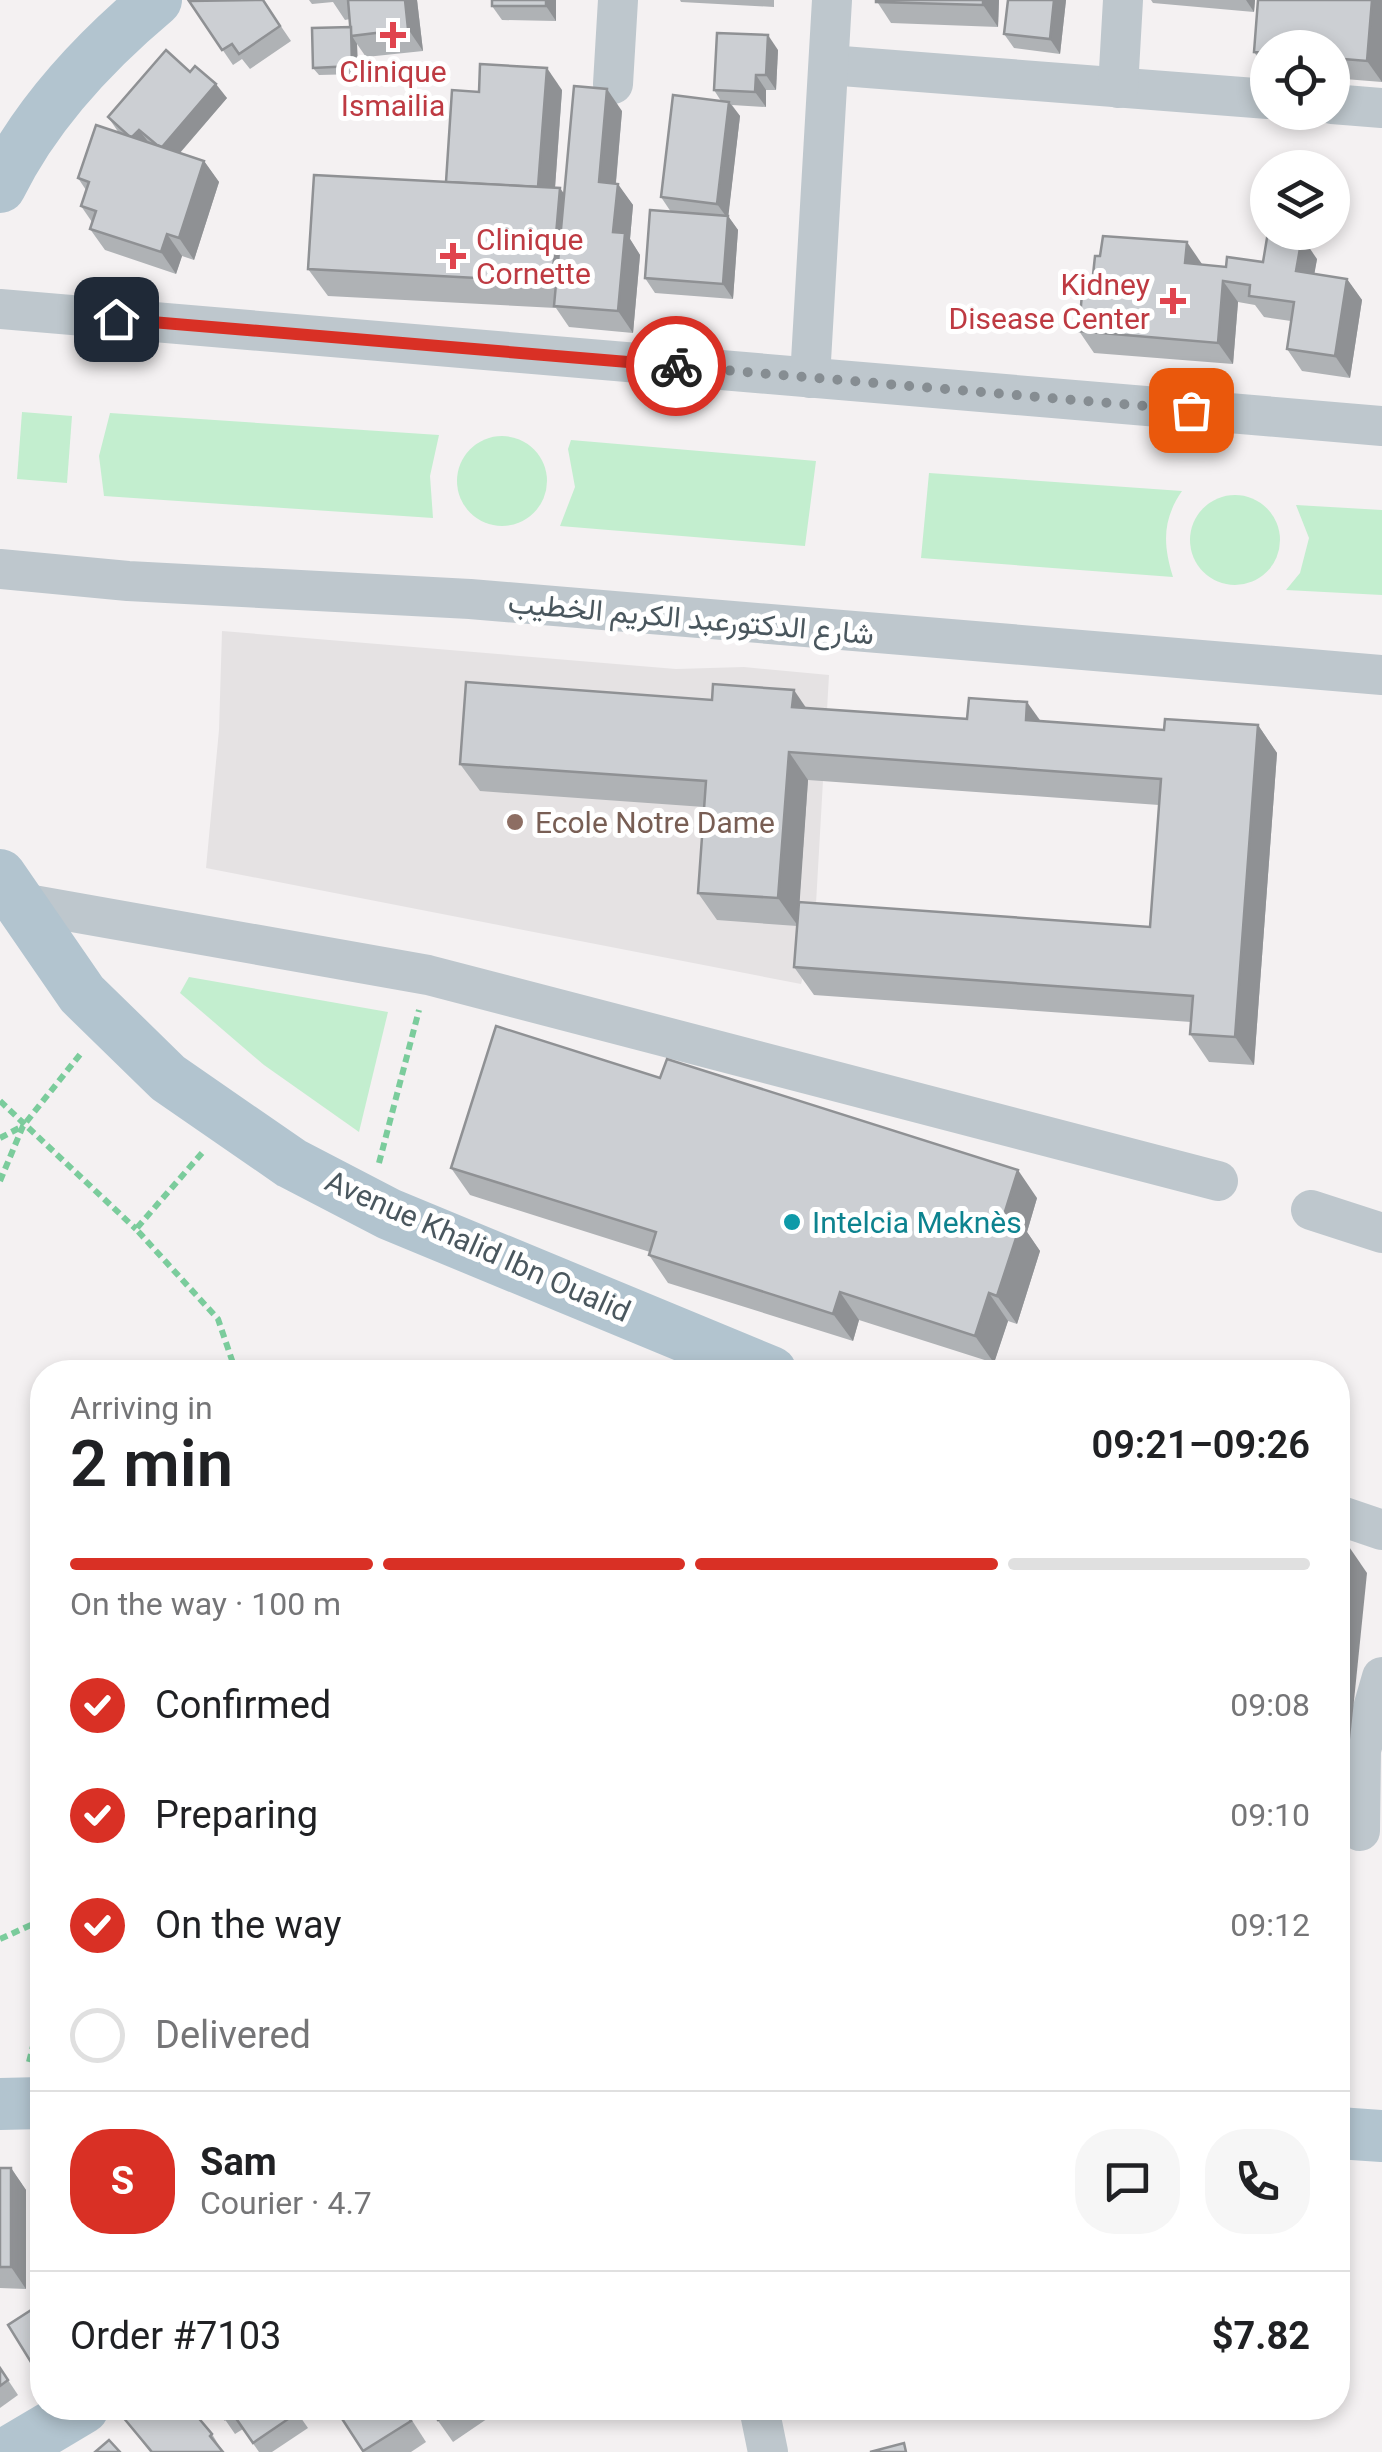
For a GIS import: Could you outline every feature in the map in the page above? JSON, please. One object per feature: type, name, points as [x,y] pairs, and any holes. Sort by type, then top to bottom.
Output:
[{"type":"main road","points":[[0,188],[12,164],[73,77],[156,0]]},
{"type":"main road","name":"Avenue Khalid Ibn Oualid","points":[[8,888],[82,994],[168,1078],[291,1163],[368,1202],[743,1360]]},
{"type":"main road","points":[[0,2104],[30,2103]]},
{"type":"main road","points":[[1350,2134],[1382,2136]]},
{"type":"main road","points":[[9,2452],[63,2420]]},
{"type":"street","points":[[612,84],[618,0]]},
{"type":"street","points":[[810,378],[832,0]]},
{"type":"street","points":[[1118,88],[1123,0]]},
{"type":"street","points":[[829,65],[1250,98]]},
{"type":"street","points":[[1350,105],[1382,108]]},
{"type":"street","points":[[0,309],[1382,426]]},
{"type":"street","name":"شارع الدكتورعبد الكريم الخطيب","points":[[0,569],[128,581],[470,599],[1382,675]]},
{"type":"street","points":[[8,888],[428,975],[1218,1181]]},
{"type":"street","points":[[1312,1210],[1382,1233]]},
{"type":"street","points":[[1350,1519],[1382,1530]]},
{"type":"street","points":[[1360,1831],[1361,1750],[1382,1677]]},
{"type":"street","points":[[761,2420],[768,2452]]},
{"type":"path","points":[[368,1202],[428,975]]},
{"type":"path","points":[[0,1180],[23,1126],[108,1019]]},
{"type":"path","points":[[0,1101],[136,1229],[218,1318],[232,1360]]},
{"type":"path","points":[[136,1229],[230,1121]]},
{"type":"path","points":[[0,1138],[23,1126]]},
{"type":"path","points":[[0,1938],[30,1925]]},
{"type":"shaded area","name":"Ecole Notre Dame","points":[[222,631],[676,669],[744,667],[829,675],[814,939],[801,984],[206,868],[219,730]]},
{"type":"green space","points":[[22,412],[72,416],[67,483],[17,479]]},
{"type":"green space","points":[[110,413],[439,435],[430,476],[433,518],[104,496],[99,456]]},
{"type":"green space","points":[[502,436],[534,449],[547,481],[534,513],[502,526],[470,513],[457,481],[470,449]]},
{"type":"green space","points":[[571,440],[816,461],[805,546],[560,526],[575,487],[568,449]]},
{"type":"green space","points":[[929,473],[1182,491],[1166,533],[1173,577],[921,558]]},
{"type":"green space","points":[[1235,495],[1252,498],[1267,508],[1277,523],[1277,557],[1267,572],[1252,582],[1235,585],[1218,582],[1203,572],[1193,557],[1190,540],[1193,523],[1203,508],[1218,498]]},
{"type":"green space","points":[[1296,505],[1382,510],[1382,595],[1286,590],[1300,573],[1309,538]]},
{"type":"green space","points":[[189,977],[388,1012],[359,1132],[264,1065],[180,993]]},
{"type":"building","points":[[263,0],[280,26],[239,54],[232,44],[222,50],[189,1]]},
{"type":"building","points":[[348,0],[405,0],[408,29],[351,36]]},
{"type":"building","points":[[492,0],[546,0],[546,6],[492,6]]},
{"type":"building","points":[[983,0],[983,5],[876,2]]},
{"type":"building","points":[[1008,0],[1054,0],[1050,39],[1004,34]]},
{"type":"building","points":[[1258,0],[1372,0],[1367,61],[1350,60],[1350,30],[1256,30]]},
{"type":"building","points":[[351,27],[352,66],[313,68],[312,28]]},
{"type":"building","points":[[717,33],[768,35],[766,75],[756,75],[755,92],[714,90]]},
{"type":"building","points":[[166,50],[190,72],[195,66],[216,84],[162,147],[139,130],[129,136],[108,117]]},
{"type":"building","points":[[480,64],[547,68],[538,187],[446,182],[452,90],[479,92]]},
{"type":"building","points":[[574,86],[607,89],[599,182],[618,184],[613,232],[625,233],[618,311],[554,306]]},
{"type":"building","points":[[673,95],[729,102],[717,204],[661,197]]},
{"type":"building","points":[[96,125],[204,161],[179,238],[167,234],[161,252],[90,229],[96,211],[81,206],[89,182],[78,178]]},
{"type":"building","name":"Clinique Cornette","points":[[314,175],[560,188],[552,282],[308,269]]},
{"type":"building","points":[[650,210],[728,216],[723,284],[645,278]]},
{"type":"building","points":[[1103,236],[1187,242],[1185,263],[1226,267],[1227,257],[1263,262],[1265,250],[1300,250],[1296,271],[1347,279],[1335,356],[1287,349],[1294,302],[1249,296],[1250,285],[1223,281],[1218,343],[1079,331],[1082,293],[1091,294],[1095,256],[1100,256]]},
{"type":"building","points":[[466,682],[712,700],[713,684],[794,690],[792,707],[967,719],[969,698],[1027,702],[1026,720],[1164,730],[1165,719],[1258,725],[1235,1037],[1190,1034],[1193,996],[794,967],[799,902],[1150,927],[1161,779],[789,752],[778,898],[698,893],[706,781],[460,764]]},
{"type":"building","name":"Intelcia Meknès","points":[[496,1026],[660,1078],[667,1059],[1018,1170],[1003,1218],[1021,1223],[997,1296],[989,1293],[975,1336],[840,1292],[833,1314],[649,1255],[656,1232],[451,1168]]},
{"type":"building","points":[[0,2168],[11,2168],[11,2267],[0,2267]]},
{"type":"building","points":[[30,2311],[30,2361],[8,2325]]},
{"type":"building","points":[[0,2368],[8,2380],[0,2386]]},
{"type":"building","points":[[125,2420],[200,2420],[223,2452],[152,2452]]},
{"type":"building","points":[[237,2420],[287,2420],[253,2443]]},
{"type":"building","points":[[343,2420],[411,2421],[363,2451]]},
{"type":"building","points":[[109,2440],[120,2452],[95,2452]]},
{"type":"building","points":[[904,2443],[906,2452],[870,2452]]},
{"type":"way so far","points":[[676,366],[1191,410]]},
{"type":"place","name":"Clinique Ismailia","points":[[393,35]]},
{"type":"place","name":"Clinique Cornette","points":[[453,256]]},
{"type":"place","name":"Kidney Disease Center","points":[[1173,301]]},
{"type":"place","name":"Ecole Notre Dame","points":[[515,822]]},
{"type":"place","name":"Intelcia Meknès","points":[[792,1222]]},
{"type":"route","points":[[116,319],[676,366]]}]
